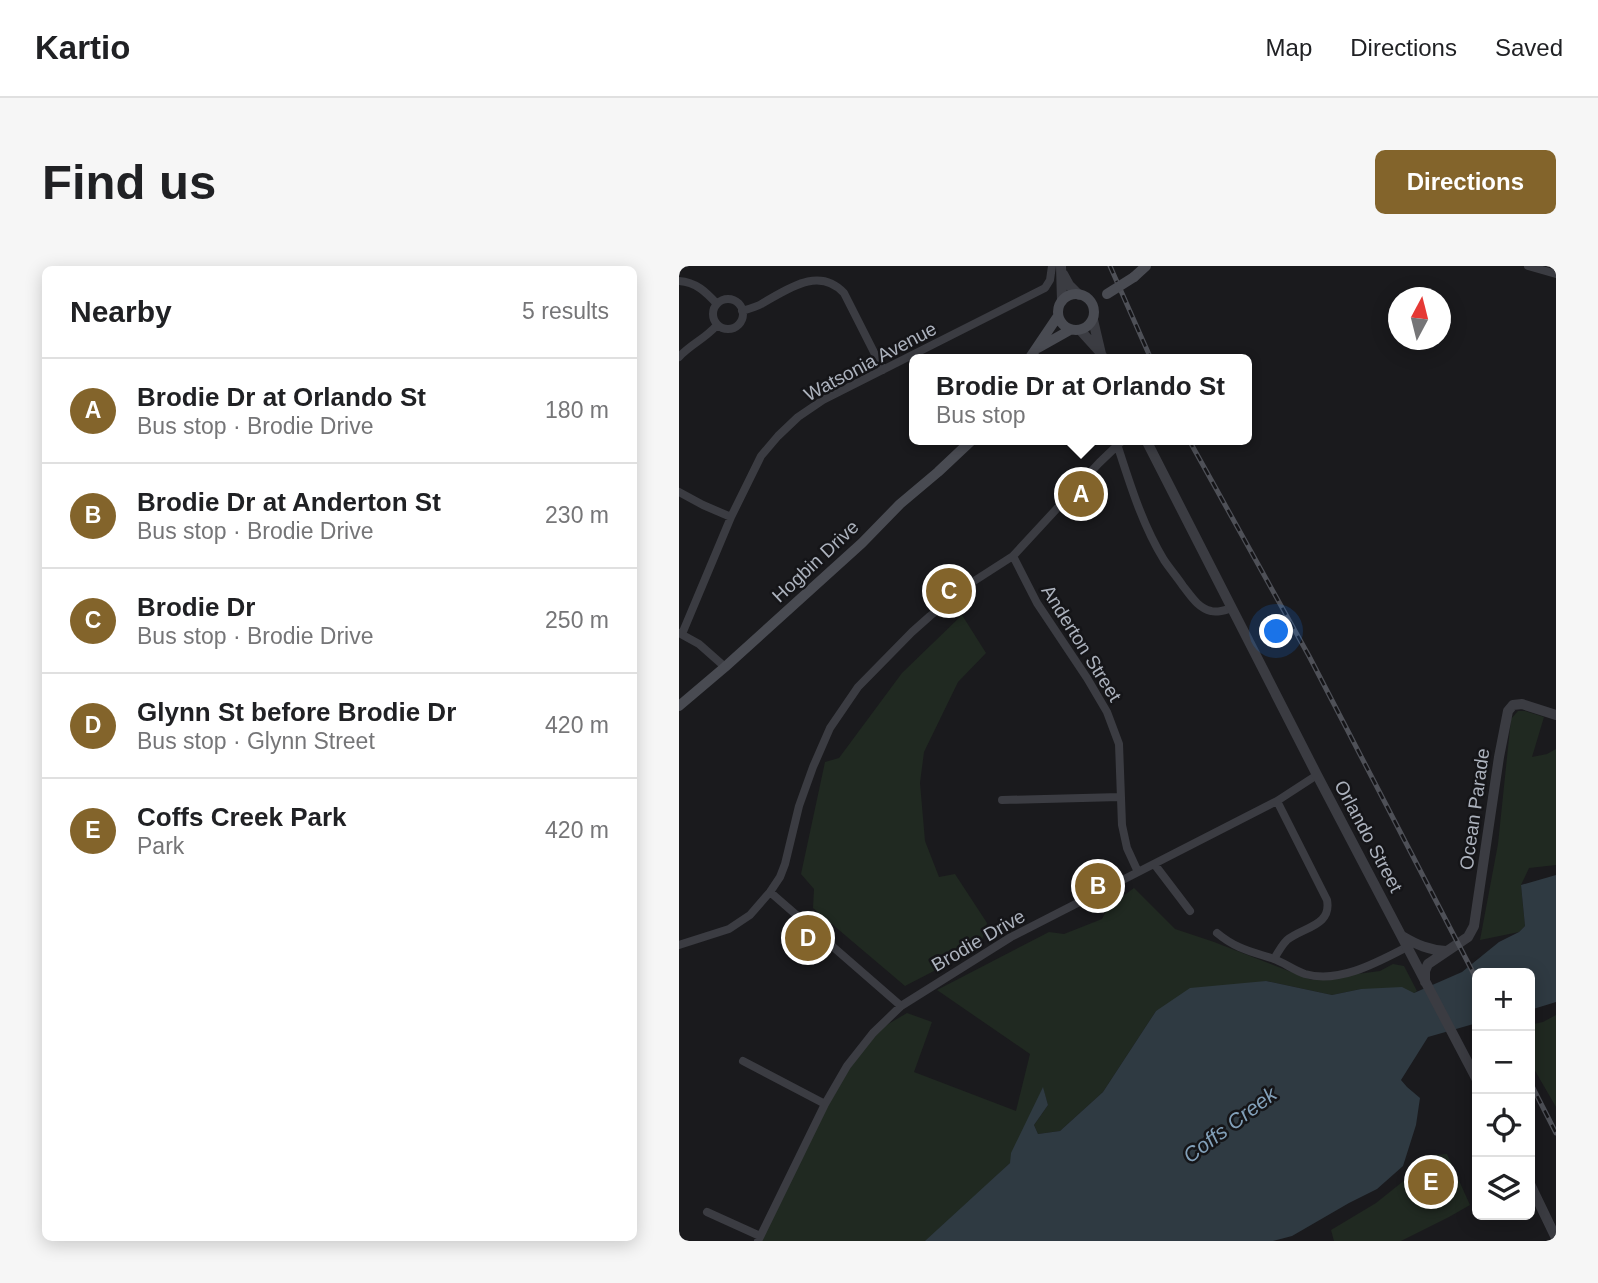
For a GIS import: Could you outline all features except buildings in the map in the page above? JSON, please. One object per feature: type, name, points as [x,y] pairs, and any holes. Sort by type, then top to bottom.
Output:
[{"type":"main road","points":[[1032,354],[1075,330],[1085,328],[1107,294],[1146,266]]},
{"type":"main road","points":[[1032,354],[1058,316],[1062,301],[1072,295],[1107,294]]},
{"type":"main road","points":[[1081,295],[1092,303],[1093,314]]},
{"type":"main road","points":[[1058,316],[1062,324],[1075,330]]},
{"type":"main road","name":"Hogbin Drive","points":[[679,706],[726,667],[967,445]]},
{"type":"street","points":[[1528,266],[1556,274]]},
{"type":"street","points":[[1058,267],[1069,285],[1081,295]]},
{"type":"street","points":[[1058,267],[1062,301]]},
{"type":"street","name":"Watsonia Avenue","points":[[915,354],[1045,288],[1058,267]]},
{"type":"street","points":[[742,312],[797,284],[815,280],[832,283],[844,293],[883,370]]},
{"type":"street","points":[[679,281],[696,285],[716,304]]},
{"type":"street","points":[[729,299],[738,303],[742,312],[741,321],[735,327],[726,329],[717,325],[713,317],[716,304],[729,299]]},
{"type":"street","points":[[1093,314],[1102,354]]},
{"type":"street","points":[[679,357],[687,348],[703,340],[717,325]]},
{"type":"street","points":[[1075,330],[1100,354]]},
{"type":"street","name":"Watsonia Avenue","points":[[726,667],[681,633],[731,517],[761,456],[798,417],[823,400],[909,357]]},
{"type":"street","points":[[679,944],[729,929],[750,915],[770,892],[785,864],[799,806],[813,767],[830,728],[858,687],[930,616],[971,583],[1013,556],[1117,445]]},
{"type":"street","points":[[1121,445],[1136,500],[1165,561],[1195,602],[1203,608],[1221,612],[1232,608]]},
{"type":"street","name":"Orlando Street","points":[[1149,445],[1472,1071]]},
{"type":"street","points":[[679,492],[731,517]]},
{"type":"street","name":"Anderton Street","points":[[1013,556],[1037,603],[1107,712],[1119,744],[1122,825],[1127,848],[1137,872]]},
{"type":"street","name":"Ocean Parade","points":[[1425,982],[1428,964],[1468,937],[1474,926],[1508,711],[1513,705],[1521,704],[1556,715]]},
{"type":"street","name":"Brodie Drive","points":[[759,1239],[825,1104],[847,1066],[873,1033],[901,1006],[1011,937],[1277,801],[1317,775]]},
{"type":"street","points":[[1002,800],[1121,797]]},
{"type":"street","points":[[1274,958],[1285,943],[1326,916],[1328,908],[1327,900],[1277,801]]},
{"type":"street","points":[[1155,865],[1190,911]]},
{"type":"street","points":[[770,892],[901,1006]]},
{"type":"street","points":[[1217,933],[1228,943],[1274,958],[1304,974],[1328,976],[1367,968],[1407,947]]},
{"type":"street","points":[[1402,935],[1429,950],[1446,951]]},
{"type":"street","points":[[743,1061],[825,1104]]},
{"type":"street","points":[[1535,1194],[1556,1238]]},
{"type":"street","points":[[707,1212],[759,1239]]},
{"type":"shaded area","points":[[962,615],[986,653],[958,682],[924,752],[920,783],[925,841],[939,877],[955,874],[987,923],[980,947],[905,986],[813,908],[814,889],[801,874],[825,762],[839,758],[902,673]]},
{"type":"shaded area","points":[[1518,711],[1544,717],[1532,757],[1556,749],[1556,865],[1529,868],[1521,885],[1525,926],[1519,932],[1480,940],[1498,844],[1511,719]]},
{"type":"shaded area","points":[[1134,888],[1175,929],[1312,980],[1380,971],[1393,964],[1404,966],[1417,991],[1414,993],[1361,989],[1332,995],[1266,981],[1156,1011],[1103,1092],[1060,1131],[1038,1134],[1034,1125],[1048,1105],[1043,1088],[1010,1163],[929,1241],[758,1241],[825,1104],[873,1033],[907,1013],[932,1022],[914,1072],[1016,1111],[1030,1054],[937,990],[1049,932],[1064,934],[1102,919],[1108,907]]},
{"type":"shaded area","points":[[1556,1015],[1556,1107],[1535,1071],[1535,1024]]},
{"type":"shaded area","points":[[1447,1154],[1470,1205],[1401,1241],[1334,1241],[1331,1230],[1376,1203],[1436,1155]]},
{"type":"water","name":"Coffs Creek","points":[[1556,875],[1556,1002],[1535,1008],[1535,968],[1472,968],[1472,1024],[1428,1037],[1401,1080],[1420,1098],[1416,1125],[1403,1166],[1377,1189],[1292,1236],[1273,1241],[925,1241],[1010,1163],[1011,1153],[1043,1087],[1048,1105],[1034,1125],[1038,1134],[1060,1131],[1103,1092],[1156,1011],[1190,988],[1266,981],[1332,995],[1361,989],[1402,987],[1414,993],[1462,972],[1499,942],[1525,926],[1521,885]]},
{"type":"railway","points":[[1110,266],[1149,354]]},
{"type":"railway","points":[[1192,445],[1309,656],[1472,970]]},
{"type":"railway","points":[[1535,1092],[1556,1133]]},
{"type":"place","name":"Brodie Dr at Orlando St","points":[[1081,494]]},
{"type":"place","name":"Brodie Dr","points":[[949,591]]},
{"type":"place","name":"Brodie Dr at Anderton St","points":[[1098,886]]},
{"type":"place","name":"Glynn St before Brodie Dr","points":[[808,938]]},
{"type":"place","name":"Coffs Creek Park","points":[[1431,1182]]}]
